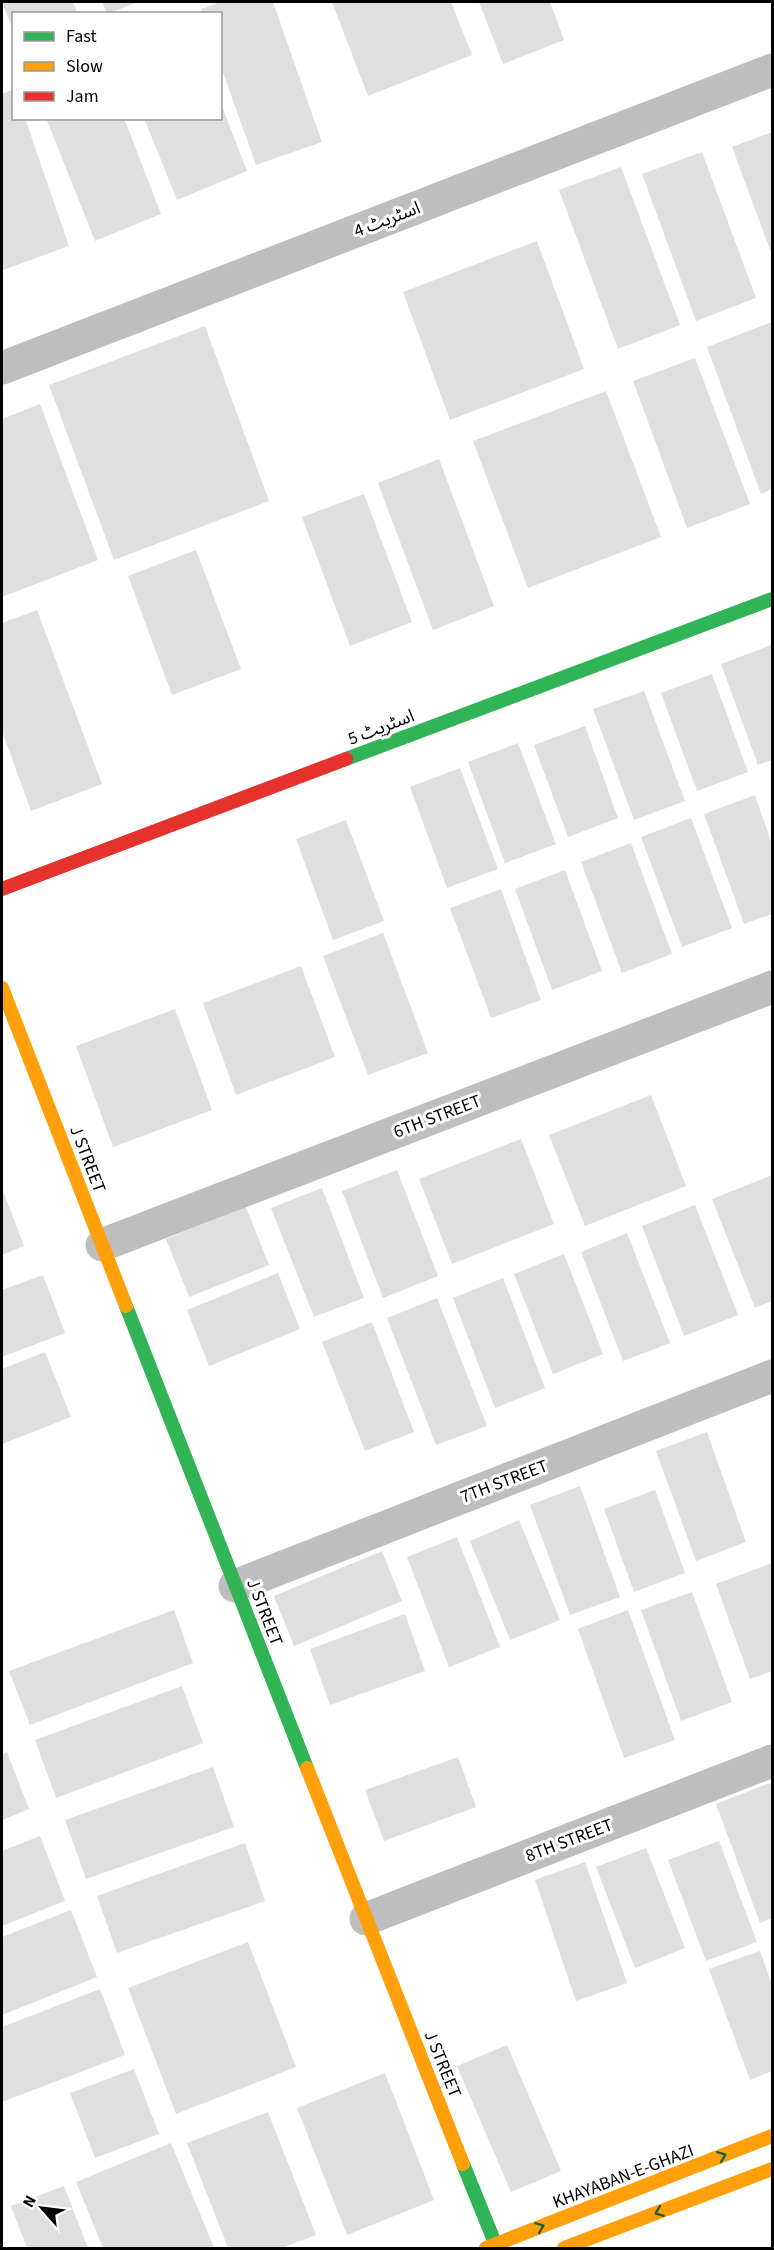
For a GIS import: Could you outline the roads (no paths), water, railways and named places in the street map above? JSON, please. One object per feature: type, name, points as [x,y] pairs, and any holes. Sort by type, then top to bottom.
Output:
[{"type":"street","name":"اسٹریٹ 4","points":[[2,368],[772,70]]},
{"type":"street","name":"اسٹریٹ 5","points":[[2,889],[772,599]]},
{"type":"street","name":"6TH STREET","points":[[102,1245],[772,987]]},
{"type":"street","name":"J STREET","points":[[2,988],[493,2247]]},
{"type":"street","name":"7TH STREET","points":[[235,1586],[772,1376]]},
{"type":"street","name":"8TH STREET","points":[[366,1919],[772,1761]]},
{"type":"street","name":"KHAYABAN-E-GHAZI","points":[[493,2247],[772,2136]]},
{"type":"street","points":[[564,2248],[772,2169]]}]
